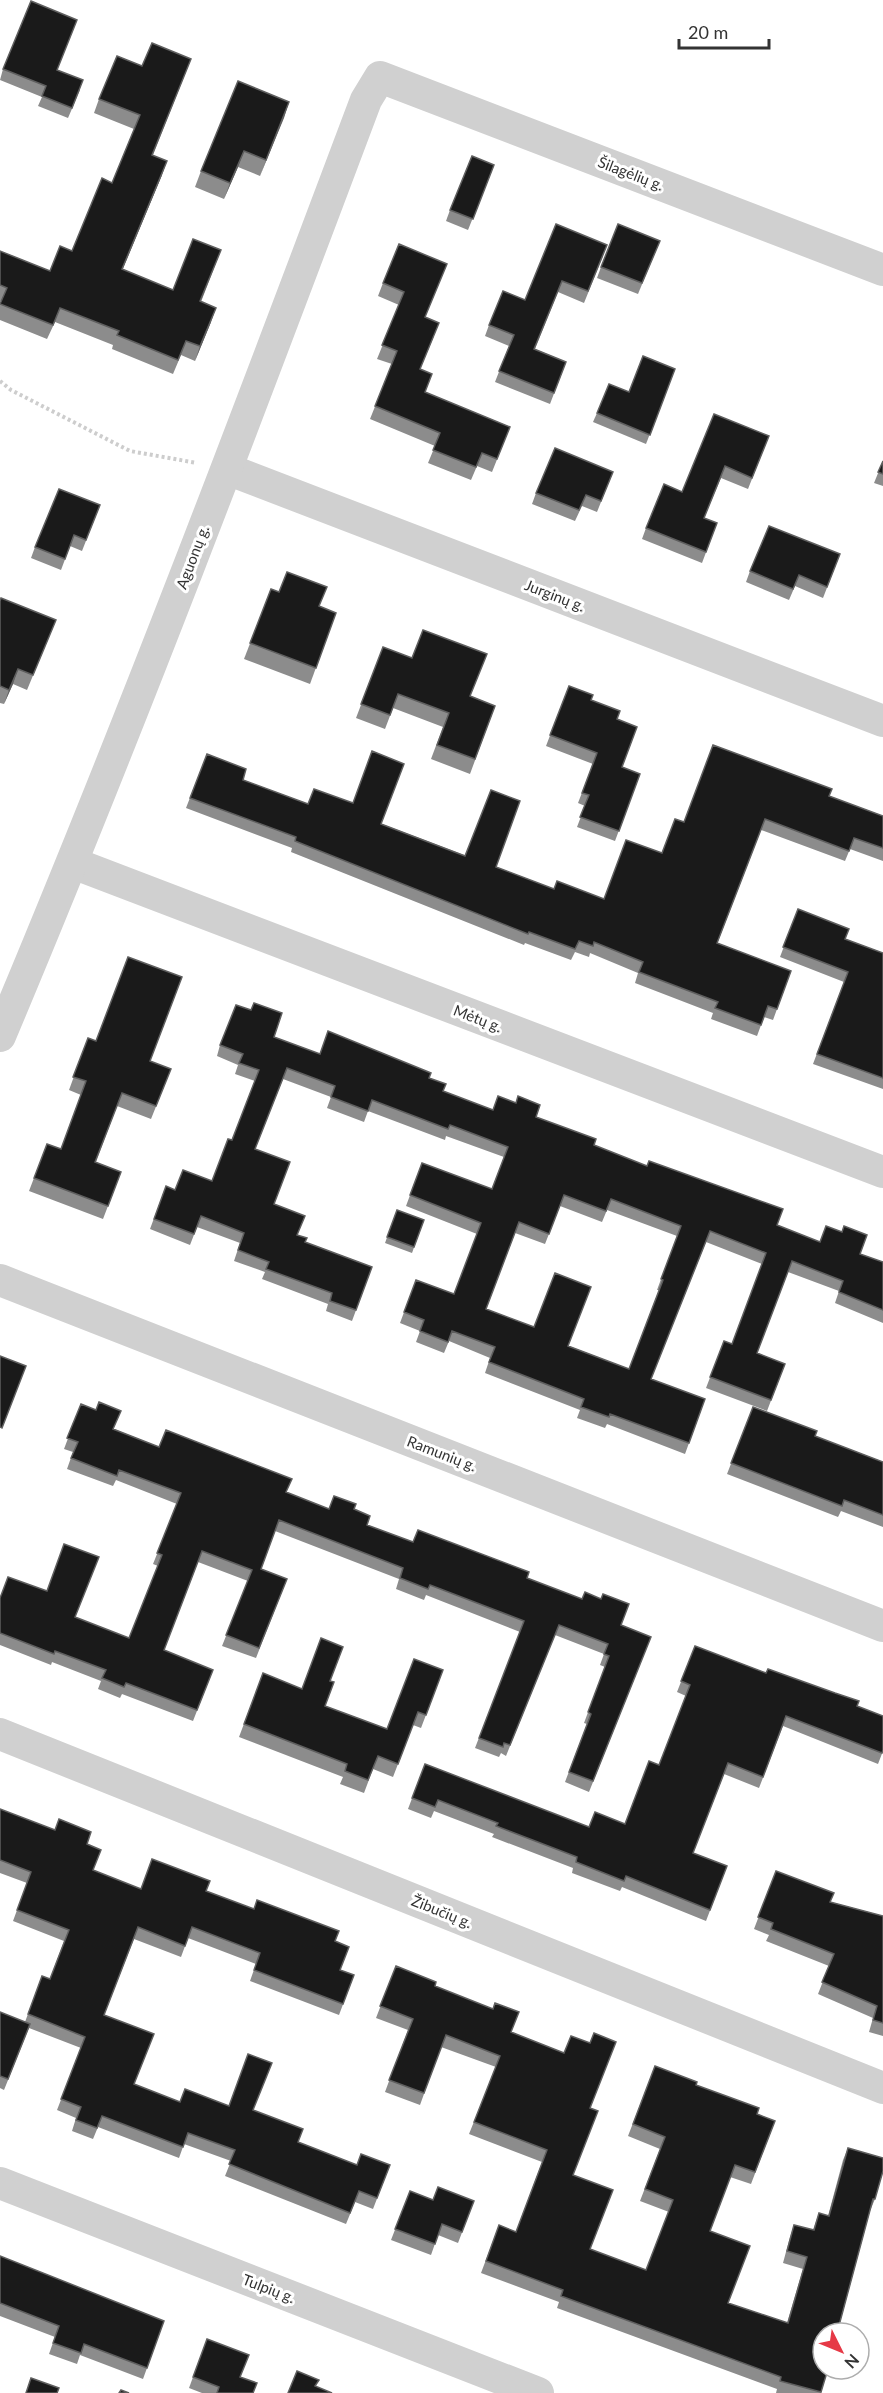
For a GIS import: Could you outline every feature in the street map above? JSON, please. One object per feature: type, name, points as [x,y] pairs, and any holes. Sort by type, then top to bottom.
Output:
[{"type":"street","name":"Šilagėlių g.","points":[[380,77],[883,270]]},
{"type":"street","name":"Aguonų g.","points":[[0,1036],[73,863],[227,469],[366,100],[380,77]]},
{"type":"street","name":"Jurginų g.","points":[[227,469],[883,721]]},
{"type":"street","name":"Mėtų g.","points":[[73,863],[883,1172]]},
{"type":"street","name":"Ramunių g.","points":[[0,1280],[883,1626]]},
{"type":"street","name":"Žibučių g.","points":[[0,1734],[883,2088]]},
{"type":"street","name":"Tulpių g.","points":[[0,2183],[538,2393]]},
{"type":"path","points":[[0,381],[11,390],[130,451],[227,469]]},
{"type":"building","points":[[31,1],[77,20],[57,70],[83,80],[72,108],[42,96],[46,86],[3,69]]},
{"type":"building","points":[[152,43],[191,59],[152,155],[167,161],[122,269],[173,290],[193,239],[221,250],[200,301],[216,308],[200,346],[186,341],[178,360],[117,335],[119,331],[60,308],[53,325],[0,304],[7,288],[0,285],[0,251],[50,271],[60,246],[72,251],[102,178],[112,183],[140,115],[99,99],[117,56],[142,66]]},
{"type":"building","points":[[238,81],[289,102],[266,160],[244,151],[230,183],[201,171]]},
{"type":"building","points":[[472,156],[494,165],[473,219],[450,210]]},
{"type":"building","points":[[556,224],[607,245],[588,291],[562,281],[534,349],[566,362],[554,393],[499,371],[514,335],[489,325],[503,291],[525,300]]},
{"type":"building","points":[[618,224],[660,241],[642,283],[601,267]]},
{"type":"building","points":[[399,244],[447,264],[425,317],[439,323],[420,369],[432,374],[425,392],[510,427],[497,459],[482,453],[476,467],[433,450],[440,433],[375,406],[397,351],[382,345],[404,292],[383,283]]},
{"type":"building","points":[[643,356],[675,369],[650,435],[597,413],[609,384],[629,392]]},
{"type":"building","points":[[714,414],[769,436],[752,478],[725,466],[704,518],[717,523],[706,552],[646,528],[664,484],[682,492]]},
{"type":"building","points":[[555,448],[613,472],[601,501],[586,495],[579,510],[536,493]]},
{"type":"building","points":[[883,461],[883,474],[878,472]]},
{"type":"building","points":[[59,489],[100,505],[86,540],[74,535],[65,559],[35,547]]},
{"type":"building","points":[[769,526],[840,554],[827,587],[799,575],[793,589],[750,571]]},
{"type":"building","points":[[287,572],[327,587],[319,606],[336,613],[316,668],[250,643],[271,589],[279,592]]},
{"type":"building","points":[[1,598],[56,620],[33,675],[18,669],[9,690],[0,686]]},
{"type":"building","points":[[423,630],[487,654],[470,696],[495,706],[475,759],[437,745],[449,713],[398,694],[390,715],[361,704],[383,647],[412,658]]},
{"type":"building","points":[[569,686],[593,695],[591,700],[620,711],[617,719],[637,727],[622,767],[640,774],[619,831],[580,817],[589,795],[582,793],[597,753],[550,735]]},
{"type":"building","points":[[713,745],[832,789],[829,796],[883,816],[883,848],[854,838],[849,851],[765,819],[717,943],[791,971],[777,1009],[768,1006],[761,1025],[715,1008],[718,1002],[639,972],[643,962],[594,942],[593,946],[579,941],[575,949],[529,932],[528,934],[295,841],[296,837],[190,798],[207,754],[246,769],[243,780],[308,804],[314,789],[353,803],[372,751],[404,764],[381,824],[465,856],[491,790],[520,801],[496,867],[554,889],[557,881],[604,899],[626,840],[662,853],[675,819],[684,822]]},
{"type":"building","points":[[798,909],[849,929],[845,939],[883,953],[883,1078],[817,1054],[848,972],[783,947]]},
{"type":"building","points":[[128,957],[182,977],[150,1061],[171,1069],[156,1106],[122,1093],[95,1162],[121,1172],[108,1206],[34,1178],[47,1144],[61,1149],[86,1081],[73,1077],[88,1038],[96,1041]]},
{"type":"building","points":[[254,1003],[282,1013],[274,1037],[320,1054],[328,1031],[431,1073],[429,1078],[446,1084],[443,1091],[493,1110],[498,1096],[516,1103],[518,1096],[540,1105],[536,1117],[596,1139],[594,1145],[647,1166],[649,1161],[783,1209],[777,1225],[820,1242],[826,1226],[842,1232],[844,1226],[867,1235],[860,1254],[883,1262],[883,1310],[839,1292],[843,1281],[792,1261],[757,1353],[785,1364],[771,1400],[710,1377],[724,1341],[732,1344],[766,1253],[710,1231],[651,1379],[705,1399],[689,1443],[610,1414],[609,1417],[581,1407],[584,1399],[489,1362],[495,1347],[452,1331],[448,1342],[420,1331],[424,1320],[404,1312],[416,1280],[454,1294],[481,1223],[410,1195],[422,1163],[492,1189],[508,1147],[450,1125],[448,1129],[372,1100],[368,1111],[331,1097],[335,1086],[287,1068],[255,1149],[290,1162],[274,1204],[305,1216],[297,1235],[307,1238],[305,1242],[372,1267],[356,1310],[330,1301],[332,1293],[266,1269],[269,1262],[238,1250],[244,1233],[201,1216],[194,1234],[154,1219],[166,1186],[175,1190],[183,1170],[212,1181],[228,1139],[232,1140],[259,1070],[239,1063],[243,1054],[220,1045],[236,1005],[251,1010]],"holes":[[[564,1195],[606,1211],[611,1199],[681,1226],[629,1369],[568,1346],[591,1287],[555,1273],[534,1327],[486,1309],[519,1222],[549,1234]]]},
{"type":"building","points":[[397,1210],[424,1220],[414,1247],[387,1237]]},
{"type":"building","points":[[0,1356],[26,1366],[2,1428],[0,1427]]},
{"type":"building","points":[[99,1402],[121,1411],[113,1429],[159,1447],[166,1430],[292,1479],[286,1492],[329,1509],[334,1496],[356,1504],[354,1509],[370,1516],[367,1525],[413,1542],[418,1530],[529,1572],[527,1578],[582,1599],[585,1592],[601,1599],[603,1594],[629,1604],[621,1625],[651,1637],[593,1781],[569,1772],[591,1714],[588,1712],[609,1656],[604,1654],[608,1644],[559,1625],[510,1745],[504,1743],[503,1747],[479,1738],[524,1621],[430,1585],[428,1589],[400,1578],[403,1568],[279,1520],[261,1569],[287,1579],[259,1648],[226,1635],[252,1570],[202,1551],[164,1650],[213,1670],[197,1710],[126,1683],[124,1687],[102,1678],[106,1670],[55,1651],[54,1654],[0,1633],[0,1598],[8,1577],[47,1591],[64,1544],[99,1557],[75,1617],[129,1638],[162,1555],[157,1553],[181,1493],[119,1470],[117,1476],[71,1458],[78,1442],[67,1438],[81,1404],[96,1410]]},
{"type":"building","points":[[753,1407],[817,1431],[815,1436],[883,1462],[883,1515],[844,1500],[842,1506],[731,1463]]},
{"type":"building","points":[[321,1638],[343,1647],[330,1681],[334,1682],[325,1706],[387,1729],[414,1659],[443,1670],[426,1715],[418,1712],[398,1764],[378,1756],[368,1780],[345,1771],[347,1764],[244,1724],[263,1673],[302,1689]]},
{"type":"building","points":[[695,1646],[766,1673],[768,1669],[859,1701],[857,1706],[883,1716],[882,1753],[786,1716],[763,1777],[728,1763],[693,1853],[727,1866],[710,1910],[626,1876],[624,1881],[576,1862],[577,1857],[496,1826],[498,1823],[438,1800],[435,1807],[412,1798],[425,1764],[589,1827],[595,1812],[625,1824],[649,1761],[659,1765],[690,1685],[681,1681]]},
{"type":"building","points":[[0,1809],[55,1830],[59,1819],[91,1832],[87,1844],[101,1850],[93,1870],[141,1889],[152,1859],[210,1881],[206,1891],[254,1909],[257,1900],[339,1931],[335,1941],[349,1947],[340,1970],[354,1975],[343,2004],[254,1970],[260,1953],[192,1927],[185,1946],[138,1927],[104,2015],[154,2034],[134,2084],[180,2102],[185,2089],[229,2106],[248,2054],[272,2063],[253,2110],[303,2129],[298,2142],[357,2165],[361,2154],[390,2165],[377,2198],[359,2191],[350,2213],[229,2164],[235,2150],[188,2133],[183,2147],[102,2116],[97,2128],[76,2120],[81,2107],[61,2099],[85,2037],[28,2014],[42,1976],[50,1979],[69,1930],[17,1910],[31,1872],[0,1860]]},
{"type":"building","points":[[776,1871],[834,1893],[830,1902],[883,1916],[883,2023],[873,2020],[877,2006],[822,1982],[834,1954],[771,1929],[773,1923],[758,1917]]},
{"type":"building","points":[[396,1966],[436,1982],[435,1986],[493,2009],[495,2003],[519,2012],[511,2032],[564,2053],[571,2036],[590,2043],[594,2033],[616,2042],[590,2108],[598,2111],[573,2175],[613,2190],[590,2249],[646,2270],[673,2200],[645,2189],[665,2137],[633,2124],[655,2066],[697,2082],[696,2085],[759,2108],[757,2114],[775,2121],[755,2172],[735,2165],[710,2231],[750,2246],[728,2303],[788,2323],[807,2257],[787,2251],[794,2225],[814,2230],[819,2213],[829,2216],[848,2148],[883,2158],[883,2171],[875,2199],[873,2199],[840,2321],[811,2321],[811,2381],[824,2381],[821,2392],[780,2381],[781,2377],[561,2296],[563,2290],[486,2261],[499,2225],[516,2232],[547,2150],[474,2122],[500,2056],[446,2035],[424,2093],[389,2080],[413,2019],[380,2006]]},
{"type":"building","points":[[0,2012],[30,2024],[8,2079],[0,2076]]},
{"type":"building","points":[[438,2187],[474,2201],[462,2232],[442,2224],[435,2244],[395,2229],[410,2191],[433,2200]]},
{"type":"building","points":[[0,2256],[164,2321],[147,2368],[84,2344],[81,2353],[53,2343],[59,2326],[0,2303]]},
{"type":"building","points":[[207,2339],[249,2355],[240,2377],[257,2383],[253,2393],[217,2393],[219,2387],[193,2377]]},
{"type":"building","points":[[297,2371],[319,2380],[315,2386],[332,2393],[288,2393]]},
{"type":"building","points":[[31,2378],[59,2388],[57,2393],[26,2393]]}]
